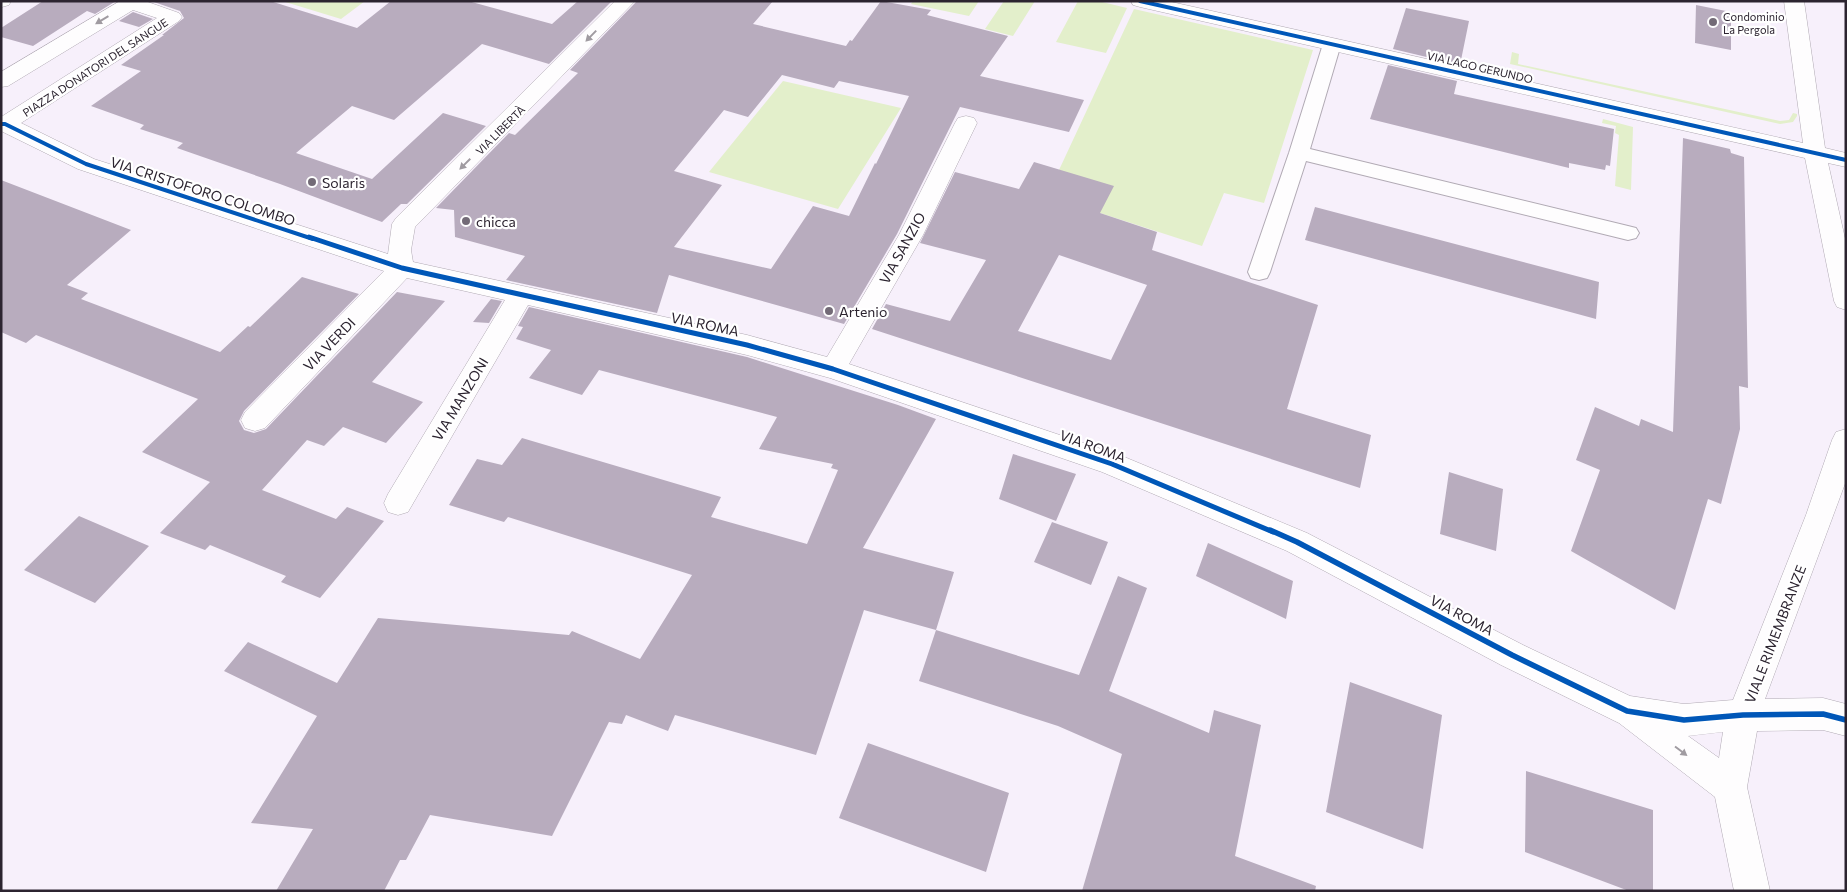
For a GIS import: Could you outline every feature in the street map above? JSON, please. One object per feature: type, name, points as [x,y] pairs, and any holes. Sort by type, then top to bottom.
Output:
[{"type":"street","name":"VIA LIBERTÀ","points":[[402,268],[398,250],[404,224],[626,1]]},
{"type":"street","name":"VIA LAGO GERUNDO","points":[[1142,1],[1846,160]]},
{"type":"street","points":[[1794,1],[1815,153],[1846,302]]},
{"type":"street","name":"PIAZZA DONATORI DEL SANGUE","points":[[1,81],[131,3],[172,17],[3,124]]},
{"type":"street","name":"VIA SANZIO","points":[[833,369],[911,235],[966,123]]},
{"type":"street","name":"VIA CRISTOFORO COLOMBO","points":[[3,124],[86,164],[402,268]]},
{"type":"street","name":"VIA ROMA","points":[[402,268],[747,345],[833,369],[1112,464],[1298,542],[1512,655],[1628,711],[1730,787]]},
{"type":"street","name":"VIA VERDI","points":[[256,420],[402,268]]},
{"type":"street","name":"VIA MANZONI","points":[[398,503],[521,295]]},
{"type":"street","name":"VIALE RIMEMBRANZE","points":[[1752,891],[1730,787],[1743,715],[1800,569],[1846,440]]},
{"type":"street","name":"VIA ROMA","points":[[1628,711],[1684,720],[1743,715],[1823,714],[1846,720]]},
{"type":"lane","points":[[1258,272],[1299,153],[1332,44]]},
{"type":"lane","points":[[1299,153],[1628,233]]},
{"type":"green space","points":[[282,1],[365,1],[341,19]]},
{"type":"green space","points":[[913,1],[979,1],[969,16],[911,4]]},
{"type":"green space","points":[[1004,1],[1035,1],[1013,36],[985,29]]},
{"type":"green space","points":[[1078,1],[1098,1],[1127,8],[1106,53],[1056,42]]},
{"type":"green space","points":[[1134,9],[1313,50],[1264,203],[1224,193],[1202,246],[1100,213],[1059,170]]},
{"type":"green space","points":[[1512,52],[1519,54],[1518,64],[1780,121],[1789,120],[1793,113],[1797,114],[1797,116],[1793,122],[1780,124],[1510,64]]},
{"type":"green space","points":[[783,81],[901,108],[838,209],[709,172]]},
{"type":"green space","points":[[1603,119],[1633,127],[1631,190],[1615,186],[1619,135],[1615,133],[1616,126],[1602,123]]},
{"type":"building","points":[[43,1],[116,1],[95,14],[87,11],[33,46],[1,37],[1,28]]},
{"type":"building","points":[[151,1],[270,1],[357,28],[391,1],[468,1],[552,24],[578,1],[612,1],[549,64],[482,44],[394,120],[352,106],[296,153],[372,179],[443,113],[486,126],[407,204],[401,204],[382,222],[177,148],[183,143],[140,129],[144,125],[91,106],[141,71],[121,65],[164,35],[162,35],[184,18],[180,11]]},
{"type":"building","points":[[637,1],[773,1],[753,24],[846,46],[850,40],[852,41],[881,1],[931,10],[927,15],[1008,36],[980,76],[1084,100],[1069,132],[960,107],[897,234],[844,324],[669,275],[657,313],[506,280],[525,256],[455,237],[454,210],[436,208],[509,133],[515,135],[578,73],[570,70]],"holes":[[[782,75],[834,88],[839,81],[909,96],[849,216],[813,206],[771,269],[674,247],[722,185],[674,171],[724,110],[748,117]]]},
{"type":"building","name":"Condominio La Pergola","points":[[1696,5],[1731,12],[1731,50],[1695,43]]},
{"type":"building","points":[[1406,8],[1469,21],[1460,65],[1393,49]]},
{"type":"building","points":[[133,12],[153,19],[139,27],[119,21]]},
{"type":"building","points":[[1388,65],[1457,81],[1454,94],[1614,129],[1610,166],[1606,165],[1605,170],[1569,163],[1569,168],[1370,119]]},
{"type":"building","points":[[1683,138],[1730,149],[1731,153],[1744,157],[1748,388],[1739,386],[1740,429],[1721,504],[1708,499],[1675,610],[1571,551],[1600,470],[1576,460],[1595,407],[1639,426],[1641,419],[1673,432]]},
{"type":"building","points":[[1034,162],[1114,186],[1100,213],[1157,232],[1152,250],[1318,305],[1287,409],[1371,435],[1360,488],[872,329],[886,304],[950,321],[986,260],[920,243],[955,172],[1019,189]],"holes":[[[1059,255],[1147,285],[1111,360],[1018,331]]]},
{"type":"building","points":[[1,180],[131,230],[67,285],[88,293],[81,299],[220,352],[248,326],[250,327],[302,277],[359,294],[244,411],[239,421],[244,430],[254,433],[266,429],[397,292],[445,301],[372,382],[423,402],[386,443],[343,427],[324,446],[307,440],[262,490],[336,519],[347,507],[384,521],[320,598],[281,582],[286,576],[210,545],[205,550],[160,533],[210,482],[142,452],[198,399],[36,335],[26,343],[1,332]]},
{"type":"building","points":[[1315,207],[1599,282],[1596,319],[1305,240]]},
{"type":"building","points":[[491,299],[502,301],[489,323],[473,322]]},
{"type":"building","points":[[529,307],[747,357],[936,419],[863,548],[954,572],[936,630],[864,610],[816,755],[675,715],[668,731],[626,715],[622,724],[609,722],[552,836],[430,815],[406,860],[400,860],[384,891],[276,891],[313,829],[251,823],[317,716],[224,671],[248,642],[337,683],[378,618],[569,635],[572,631],[640,659],[692,575],[508,517],[504,522],[449,505],[477,459],[502,465],[522,438],[721,497],[711,517],[807,544],[838,470],[831,468],[833,464],[759,449],[777,417],[599,370],[582,395],[529,378],[551,350],[516,339],[523,327],[518,326]]},
{"type":"building","points":[[1013,454],[1076,474],[1056,521],[999,499]]},
{"type":"building","points":[[1449,472],[1503,489],[1496,551],[1440,534]]},
{"type":"building","points":[[79,516],[149,546],[95,603],[24,570]]},
{"type":"building","points":[[1052,522],[1108,542],[1091,585],[1034,562]]},
{"type":"building","points":[[1208,543],[1293,581],[1286,619],[1196,576]]},
{"type":"building","points":[[1118,576],[1147,588],[1109,691],[1209,733],[1214,710],[1261,725],[1235,856],[1316,886],[1315,891],[1082,891],[1122,754],[1058,726],[919,681],[936,630],[1079,675]]},
{"type":"building","points":[[1350,682],[1442,715],[1423,849],[1326,812]]},
{"type":"building","points":[[868,743],[1009,793],[986,872],[839,818]]},
{"type":"building","points":[[1526,771],[1653,810],[1653,891],[1629,891],[1525,852]]},
{"type":"cycle path","points":[[1140,1],[1846,160]]},
{"type":"cycle path","points":[[1,124],[5,124],[86,164],[402,268],[747,345],[833,369],[1112,464],[1297,542],[1512,655],[1627,711],[1684,720],[1743,715],[1823,714],[1846,720]]},
{"type":"place","name":"Condominio La Pergola","points":[[1713,22]]},
{"type":"place","name":"Solaris","points":[[312,182]]},
{"type":"place","name":"chicca","points":[[466,221]]},
{"type":"place","name":"Artenio","points":[[829,311]]}]
